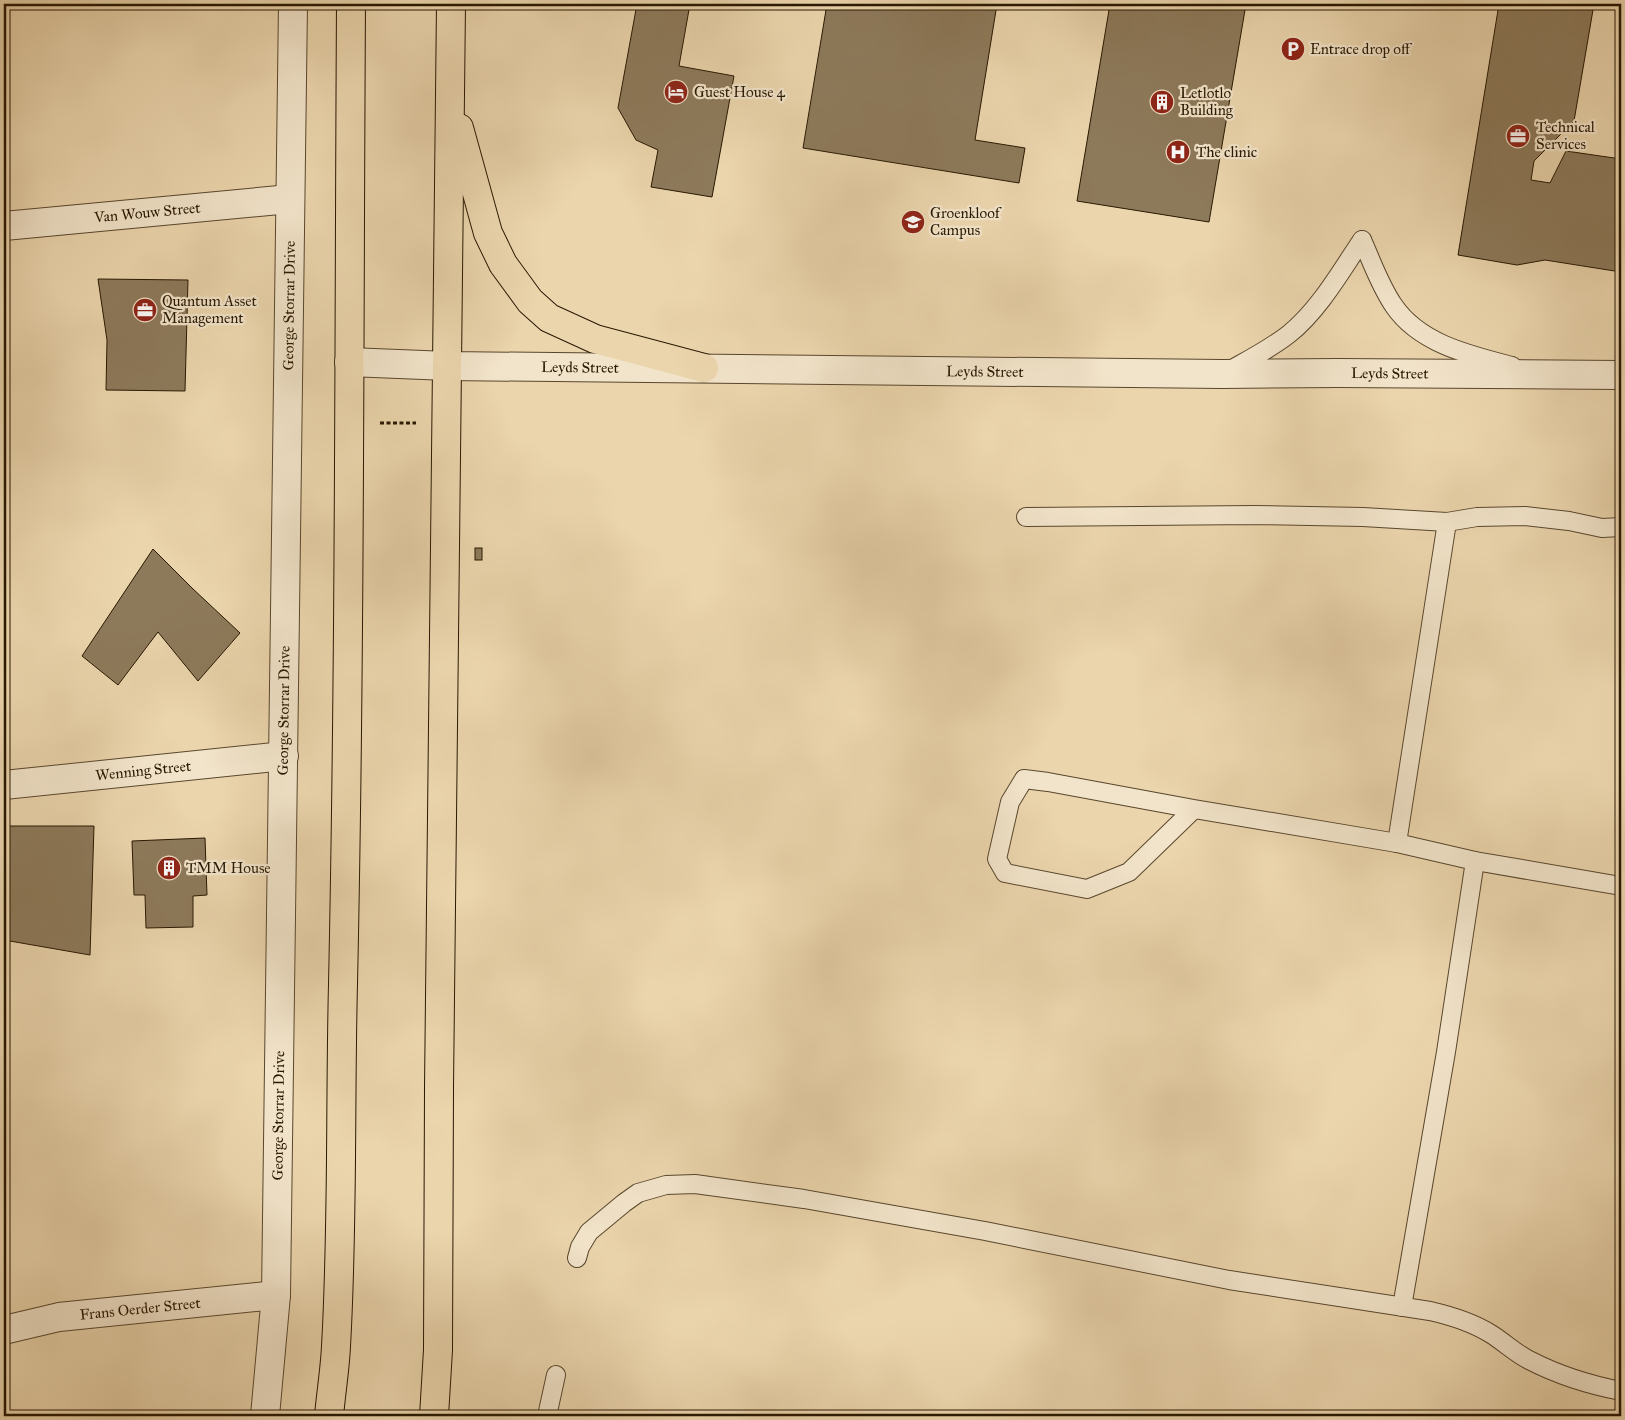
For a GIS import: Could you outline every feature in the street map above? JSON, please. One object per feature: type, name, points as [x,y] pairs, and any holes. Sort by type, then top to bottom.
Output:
[{"type":"main road","points":[[329,1416],[336,1349],[340,1244],[342,1015],[349,661],[351,4]]},
{"type":"main road","points":[[434,1416],[438,1350],[439,1088],[452,4]]},
{"type":"main road","points":[[451,97],[488,233],[503,264],[530,301],[549,318],[595,339],[704,368]]},
{"type":"street","name":"George Storrar Drive","points":[[265,1416],[276,1295],[293,4]]},
{"type":"street","name":"Van Wouw Street","points":[[4,226],[290,199]]},
{"type":"street","name":"Leyds Street","points":[[349,362],[448,366],[1222,374],[1621,375]]},
{"type":"street","name":"Wenning Street","points":[[4,785],[284,756]]},
{"type":"street","name":"Frans Oerder Street","points":[[4,1330],[59,1317],[276,1295]]},
{"type":"lane","points":[[1222,374],[1274,345],[1290,333],[1308,315],[1362,240],[1382,285],[1394,306],[1413,327],[1429,338],[1452,348],[1540,374]]},
{"type":"lane","points":[[1026,517],[1272,515],[1372,517],[1447,522],[1477,518],[1525,516],[1570,521],[1602,528],[1621,528]]},
{"type":"lane","points":[[1397,843],[1447,522]]},
{"type":"lane","points":[[1194,809],[1129,872],[1087,889],[1005,873],[997,859],[1010,802],[1024,780],[1048,782],[1397,843],[1475,861],[1621,886]]},
{"type":"lane","points":[[1402,1307],[1446,1052],[1475,861]]},
{"type":"lane","points":[[578,1258],[580,1247],[590,1232],[638,1193],[666,1185],[695,1184],[813,1201],[985,1231],[1230,1280],[1430,1311],[1472,1323],[1492,1334],[1528,1360],[1586,1383],[1621,1391]]},
{"type":"lane","points":[[547,1416],[556,1375]]},
{"type":"path","points":[[349,424],[447,423]]},
{"type":"building","name":"Guest House 4","points":[[637,4],[690,4],[679,66],[734,76],[712,197],[651,187],[658,150],[636,140],[618,108]]},
{"type":"building","points":[[827,4],[997,4],[975,140],[1025,148],[1019,183],[803,148]]},
{"type":"building","name":"Letlotlo Building","points":[[1110,4],[1246,4],[1209,222],[1077,201]]},
{"type":"building","name":"Technical Services","points":[[1499,4],[1594,4],[1574,121],[1534,161],[1531,180],[1550,183],[1566,151],[1621,159],[1621,272],[1545,260],[1517,265],[1458,255]]},
{"type":"building","name":"Quantum Asset Management","points":[[98,279],[188,280],[185,391],[106,390],[107,340]]},
{"type":"building","points":[[475,548],[482,548],[482,560],[475,560]]},
{"type":"building","points":[[153,549],[240,633],[198,681],[158,632],[118,685],[82,656]]},
{"type":"building","points":[[6,826],[94,826],[90,955],[4,940],[4,844]]},
{"type":"building","name":"TMM House","points":[[205,838],[207,895],[193,896],[193,927],[146,928],[145,895],[134,895],[132,841]]},
{"type":"place","name":"Entrace drop off","points":[[1293,49]]},
{"type":"place","name":"Guest House 4","points":[[676,92]]},
{"type":"place","name":"Letlotlo Building","points":[[1162,102]]},
{"type":"place","name":"Technical Services","points":[[1518,136]]},
{"type":"place","name":"The clinic","points":[[1178,152]]},
{"type":"place","name":"Groenkloof Campus","points":[[913,222]]},
{"type":"place","name":"Quantum Asset Management","points":[[145,310]]},
{"type":"place","name":"TMM House","points":[[169,868]]}]
